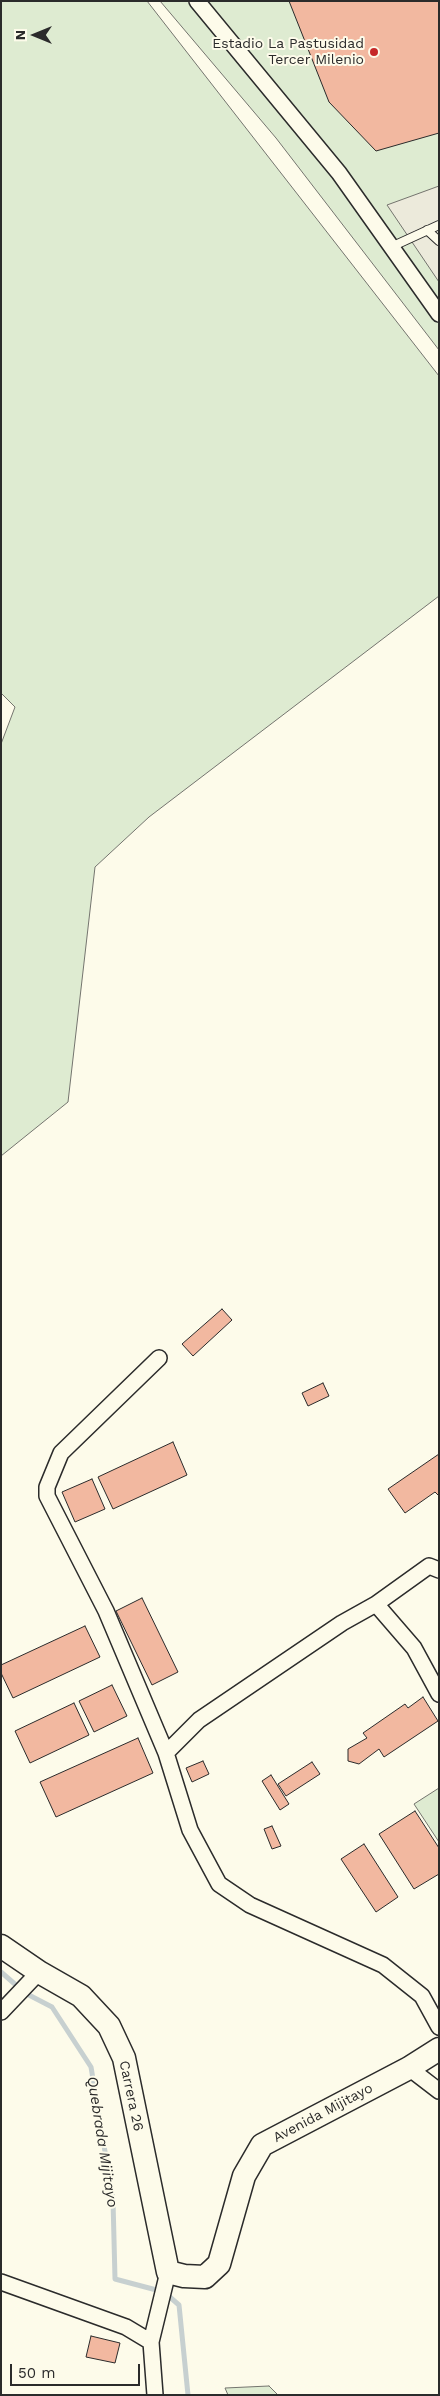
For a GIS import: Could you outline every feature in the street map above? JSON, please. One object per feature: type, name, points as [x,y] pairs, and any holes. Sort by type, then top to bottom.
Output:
[{"type":"street","points":[[196,1],[339,173],[438,313]]},
{"type":"street","points":[[159,1358],[61,1453],[48,1486],[47,1496],[106,1610],[166,1753],[190,1830],[219,1884],[250,1905],[383,1965],[422,1996],[439,2027]]},
{"type":"street","points":[[166,1753],[199,1720],[342,1623],[376,1604],[430,1566],[439,1570]]},
{"type":"street","points":[[376,1604],[414,1648],[439,1694]]},
{"type":"street","name":"Carrera 26","points":[[1,1946],[39,1972],[81,1996],[109,2026],[124,2058],[168,2272]]},
{"type":"street","points":[[6,2008],[39,1972]]},
{"type":"street","name":"Avenida Mijitayo","points":[[168,2272],[184,2276],[205,2277],[219,2264],[244,2176],[262,2144],[409,2068],[439,2049]]},
{"type":"street","points":[[409,2068],[439,2091]]},
{"type":"street","points":[[156,2395],[151,2342],[168,2272]]},
{"type":"street","points":[[1,2282],[126,2327],[151,2342]]},
{"type":"lane","points":[[391,247],[439,225]]},
{"type":"lane","points":[[427,230],[439,241]]},
{"type":"green space","points":[[1,1],[147,1],[439,376],[439,596],[149,817],[95,867],[68,1102],[1,1156],[1,744],[15,707],[1,693]]},
{"type":"green space","points":[[160,1],[439,1],[439,350],[276,138]]},
{"type":"green space","points":[[439,1788],[439,1842],[414,1804]]},
{"type":"green space","points":[[269,2386],[278,2395],[228,2395],[225,2388]]},
{"type":"shaded area","points":[[439,186],[439,282],[387,205]]},
{"type":"building","name":"Estadio La Pastusidad Tercer Milenio","points":[[289,1],[439,1],[439,133],[376,151],[329,102]]},
{"type":"building","points":[[222,1309],[232,1320],[193,1356],[182,1344]]},
{"type":"building","points":[[323,1383],[329,1396],[308,1406],[302,1393]]},
{"type":"building","points":[[173,1442],[187,1475],[113,1509],[98,1477]]},
{"type":"building","points":[[439,1454],[439,1496],[435,1492],[405,1513],[388,1489]]},
{"type":"building","points":[[92,1479],[105,1509],[75,1522],[62,1492]]},
{"type":"building","points":[[142,1598],[178,1672],[152,1685],[116,1611]]},
{"type":"building","points":[[85,1626],[100,1657],[13,1698],[1,1673],[1,1665]]},
{"type":"building","points":[[112,1685],[127,1716],[94,1732],[79,1701]]},
{"type":"building","points":[[423,1697],[438,1721],[384,1757],[379,1749],[359,1764],[348,1761],[348,1749],[367,1738],[363,1733],[405,1704],[408,1708]]},
{"type":"building","points":[[74,1703],[89,1735],[30,1763],[15,1731]]},
{"type":"building","points":[[138,1738],[153,1773],[56,1817],[40,1782]]},
{"type":"building","points":[[203,1761],[209,1774],[192,1782],[186,1768]]},
{"type":"building","points":[[312,1762],[320,1774],[286,1796],[278,1784]]},
{"type":"building","points":[[271,1775],[289,1804],[280,1810],[262,1781]]},
{"type":"building","points":[[415,1811],[439,1848],[439,1874],[414,1889],[379,1834]]},
{"type":"building","points":[[272,1826],[281,1846],[272,1849],[264,1829]]},
{"type":"building","points":[[364,1844],[398,1897],[376,1912],[341,1859]]},
{"type":"building","points":[[91,2336],[120,2343],[115,2363],[86,2357]]},
{"type":"waterway","name":"Quebrada Mijitayo","points":[[1,1972],[25,1993],[52,2007],[91,2067],[113,2200],[115,2279],[164,2292],[179,2305],[188,2395]]},
{"type":"place","name":"Estadio La Pastusidad Tercer Milenio","points":[[374,52]]}]
